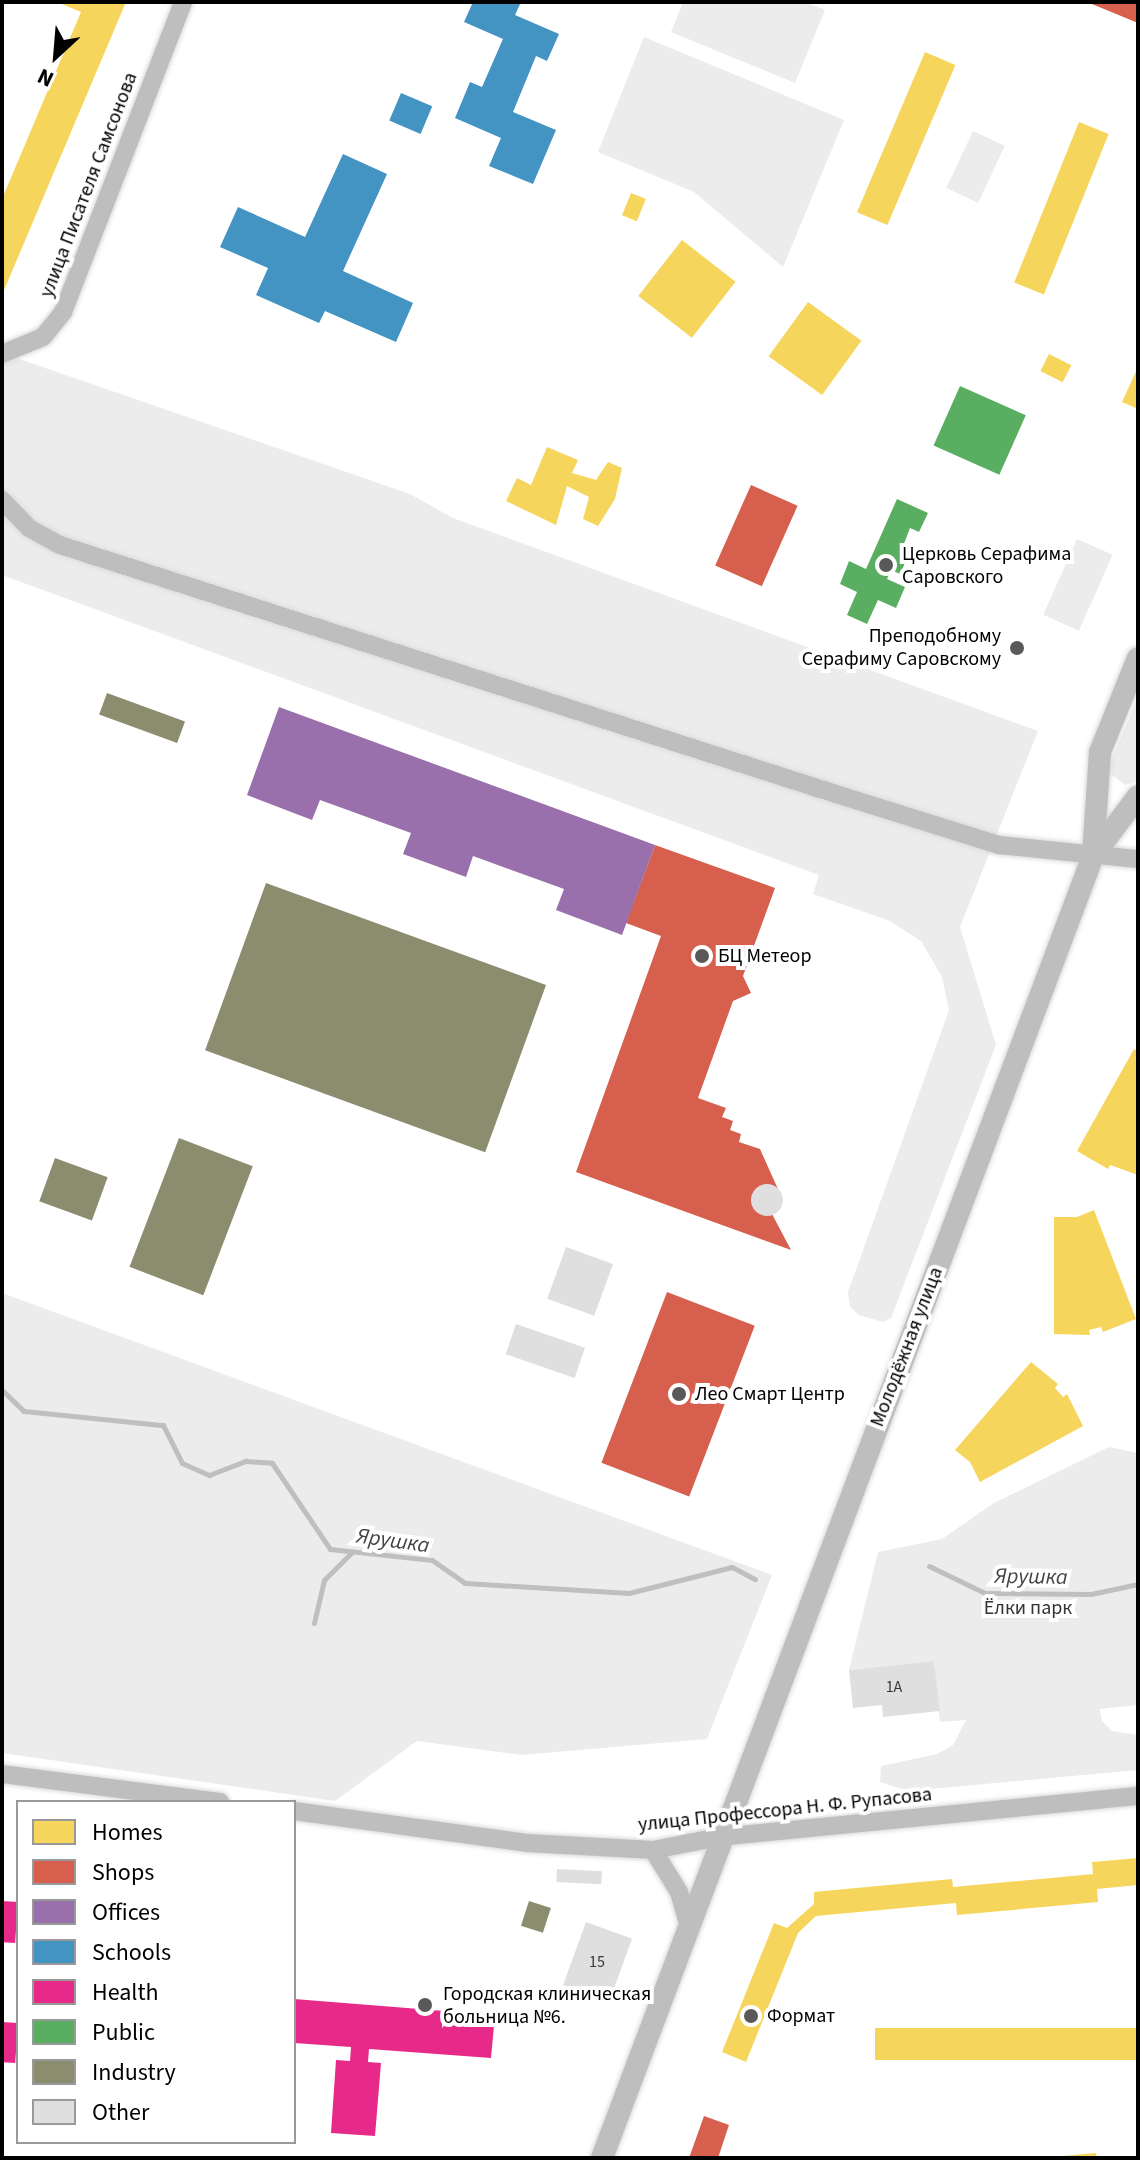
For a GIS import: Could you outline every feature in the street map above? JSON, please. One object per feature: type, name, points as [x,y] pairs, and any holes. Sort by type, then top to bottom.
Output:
[{"type":"main road","name":"Молодёжная улица","points":[[1093,856],[1100,752],[1138,658]]},
{"type":"main road","name":"Молодёжная улица","points":[[602,2158],[719,1837],[1093,856],[1138,796]]},
{"type":"street","name":"улица Писателя Самсонова","points":[[2,354],[43,337],[63,312],[183,2]]},
{"type":"street","points":[[2,500],[49,541],[289,621],[999,845],[1138,859]]},
{"type":"street","points":[[2,1774],[204,1800]]},
{"type":"street","name":"улица Профессора Н. Ф. Рупасова","points":[[296,1811],[527,1843],[653,1850],[719,1837],[1138,1796]]},
{"type":"street","points":[[653,1850],[679,1892],[688,1924]]},
{"type":"green space","points":[[683,2],[805,2],[825,10],[795,83],[671,32]]},
{"type":"green space","points":[[644,37],[844,120],[783,267],[694,192],[598,152]]},
{"type":"green space","points":[[973,131],[1005,146],[978,203],[946,188]]},
{"type":"green space","points":[[2,353],[410,494],[453,518],[1038,731],[960,927],[996,1045],[891,1318],[883,1322],[859,1315],[850,1307],[848,1292],[949,1010],[942,977],[921,941],[890,921],[813,894],[819,875],[2,575]]},
{"type":"green space","points":[[1077,539],[1113,555],[1079,631],[1043,615]]},
{"type":"green space","points":[[1138,697],[1138,781],[1125,785],[1107,771]]},
{"type":"green space","points":[[2,1293],[772,1575],[707,1739],[521,1755],[417,1741],[335,1801],[2,1753]]},
{"type":"green space","name":"Ёлки парк","points":[[1109,1447],[1138,1453],[1138,1705],[1100,1709],[1102,1721],[1112,1731],[1138,1735],[1138,1770],[908,1791],[880,1782],[881,1766],[937,1754],[953,1745],[966,1720],[940,1722],[934,1661],[849,1670],[878,1552],[942,1539],[994,1503]]},
{"type":"building: Homes","points":[[57,2],[126,2],[2,295],[2,199],[81,12]]},
{"type":"building: Homes","points":[[925,52],[955,65],[887,225],[857,212]]},
{"type":"building: Homes","points":[[1079,122],[1109,134],[1044,294],[1014,282]]},
{"type":"building: Homes","points":[[631,193],[646,199],[637,221],[622,215]]},
{"type":"building: Homes","points":[[682,240],[736,282],[692,338],[638,296]]},
{"type":"building: Homes","points":[[808,302],[861,341],[822,395],[769,356]]},
{"type":"building: Homes","points":[[1049,354],[1071,365],[1063,382],[1040,371]]},
{"type":"building: Homes","points":[[1138,367],[1138,409],[1122,402]]},
{"type":"building: Homes","points":[[547,447],[578,460],[572,473],[596,480],[608,462],[622,468],[615,499],[598,526],[583,519],[589,497],[567,486],[556,525],[506,501],[517,478],[531,485]]},
{"type":"building: Homes","points":[[1134,1049],[1138,1051],[1138,1175],[1110,1165],[1108,1169],[1077,1151]]},
{"type":"building: Homes","points":[[1094,1210],[1136,1319],[1103,1332],[1101,1327],[1089,1330],[1090,1335],[1054,1334],[1054,1217],[1077,1217]]},
{"type":"building: Homes","points":[[1031,1362],[1058,1384],[1055,1388],[1063,1397],[1067,1394],[1083,1426],[980,1482],[970,1462],[955,1450]]},
{"type":"building: Homes","points":[[1138,1858],[1138,1885],[1097,1889],[1098,1902],[957,1915],[956,1903],[816,1916],[798,1933],[746,2062],[722,2052],[774,1923],[787,1928],[814,1904],[814,1892],[952,1879],[953,1887],[1093,1874],[1092,1862]]},
{"type":"building: Homes","points":[[875,2028],[1138,2028],[1138,2060],[875,2060]]},
{"type":"building: Homes","points":[[1096,2153],[1097,2158],[1062,2158],[1062,2156]]},
{"type":"building: Shops","points":[[1087,2],[1138,2],[1138,23]]},
{"type":"building: Shops","points":[[751,485],[798,506],[762,586],[715,565]]},
{"type":"building: Shops","points":[[655,845],[775,888],[743,976],[751,993],[733,1001],[698,1098],[726,1108],[722,1117],[733,1121],[730,1130],[741,1134],[739,1142],[760,1149],[782,1198],[772,1214],[791,1250],[576,1172],[661,936],[626,923]]},
{"type":"building: Shops","name":"Лео Смарт Центр","points":[[667,1292],[755,1326],[689,1497],[601,1463]]},
{"type":"building: Shops","points":[[704,2116],[729,2125],[718,2158],[689,2158]]},
{"type":"building: Offices","points":[[279,707],[655,845],[622,935],[556,910],[564,889],[473,856],[466,877],[403,854],[411,833],[320,800],[312,820],[247,795]]},
{"type":"building: Schools","points":[[473,2],[521,2],[515,15],[559,34],[547,61],[536,56],[513,112],[556,130],[533,184],[489,166],[501,138],[455,118],[470,82],[482,87],[503,39],[464,22]]},
{"type":"building: Schools","points":[[401,93],[432,106],[421,134],[389,121]]},
{"type":"building: Schools","points":[[343,154],[387,174],[343,271],[413,303],[396,342],[325,311],[319,323],[256,295],[268,268],[220,247],[238,207],[305,237]]},
{"type":"building: Health","points":[[2,1901],[16,1902],[15,1943],[2,1942]]},
{"type":"building: Health","points":[[296,1999],[495,2015],[491,2058],[369,2049],[368,2062],[381,2063],[375,2136],[331,2133],[336,2060],[350,2061],[351,2047],[296,2043]]},
{"type":"building: Health","points":[[2,2022],[16,2023],[15,2063],[2,2062]]},
{"type":"building: Public","points":[[960,386],[1026,415],[999,475],[934,445]]},
{"type":"building: Public","name":"Церковь Серафима Саровского","points":[[897,499],[928,513],[919,532],[910,528],[902,549],[910,552],[900,574],[891,570],[887,579],[905,587],[896,608],[878,600],[867,624],[847,615],[857,592],[840,584],[849,561],[866,569]]},
{"type":"building: Industry","points":[[107,693],[185,721],[177,743],[99,715]]},
{"type":"building: Industry","points":[[266,883],[546,985],[485,1152],[205,1050]]},
{"type":"building: Industry","points":[[179,1138],[253,1166],[203,1295],[130,1267]]},
{"type":"building: Industry","points":[[55,1158],[108,1177],[92,1220],[39,1201]]},
{"type":"building: Industry","points":[[529,1901],[551,1908],[543,1933],[521,1926]]},
{"type":"building: Other","points":[[767,1184],[778,1189],[783,1200],[778,1211],[767,1216],[756,1211],[751,1200],[756,1189]]},
{"type":"building: Other","points":[[566,1247],[613,1264],[594,1316],[547,1299]]},
{"type":"building: Other","points":[[516,1324],[585,1348],[575,1378],[506,1354]]},
{"type":"building: Other","points":[[934,1661],[940,1711],[883,1717],[882,1705],[853,1708],[849,1670]]},
{"type":"building: Other","points":[[557,1869],[602,1871],[601,1884],[556,1882]]},
{"type":"building: Other","points":[[586,1922],[632,1939],[609,2002],[563,1985]]},
{"type":"waterway","name":"Ярушка","points":[[2,1390],[24,1411],[163,1425],[182,1463],[209,1475],[246,1461],[272,1463],[330,1549],[432,1560],[465,1583],[629,1593],[732,1567],[755,1579]]},
{"type":"waterway","points":[[314,1623],[324,1580],[352,1552]]},
{"type":"waterway","name":"Ярушка","points":[[929,1566],[985,1593],[1091,1594],[1138,1584]]},
{"type":"place","name":"Церковь Серафима Саровского","points":[[886,565]]},
{"type":"place","name":"Преподобному Серафиму Саровскому","points":[[1017,648]]},
{"type":"place","name":"БЦ Метеор","points":[[702,956]]},
{"type":"place","name":"Лео Смарт Центр","points":[[679,1394]]},
{"type":"place","name":"Городская клиническая больница №6.","points":[[425,2005]]},
{"type":"place","name":"Формат","points":[[751,2016]]}]
